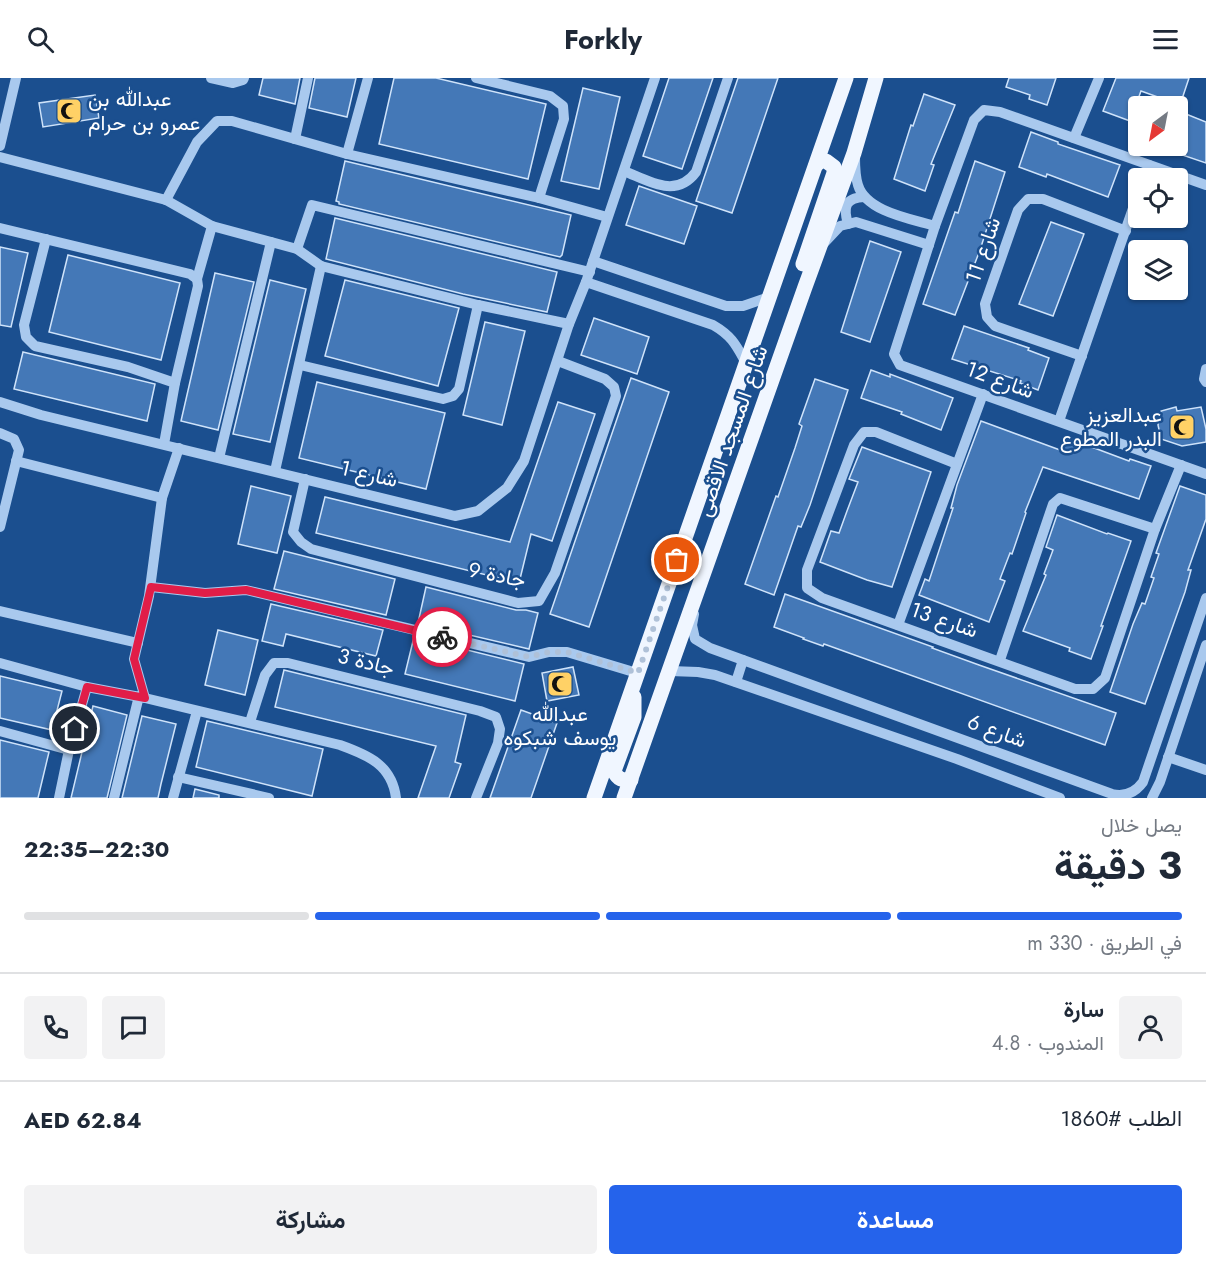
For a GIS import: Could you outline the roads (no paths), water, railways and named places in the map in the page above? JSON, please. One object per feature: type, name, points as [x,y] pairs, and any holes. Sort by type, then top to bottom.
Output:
[{"type":"main road","name":"شارع المسجد الاقصى","points":[[594,798],[846,78]]},
{"type":"main road","name":"شارع المسجد الاقصى","points":[[624,798],[854,153],[876,78]]},
{"type":"main road","points":[[805,287],[802,266],[834,173],[834,167],[826,161],[816,165]]},
{"type":"main road","points":[[631,780],[622,780],[614,771],[634,717],[635,679]]},
{"type":"street","points":[[0,146],[4,110],[16,78]]},
{"type":"street","points":[[211,78],[233,82],[244,78]]},
{"type":"street","points":[[295,139],[308,78]]},
{"type":"street","points":[[347,154],[368,78]]},
{"type":"street","points":[[476,78],[550,96],[563,106],[564,118],[539,198]]},
{"type":"street","name":"شارع 1","points":[[0,402],[41,415],[455,516],[478,511],[507,488],[524,461],[569,324],[590,272],[656,78]]},
{"type":"street","points":[[624,171],[667,187],[680,186],[689,180],[696,172],[728,78]]},
{"type":"street","points":[[1074,138],[1099,78]]},
{"type":"street","name":"شارع 12","points":[[1206,185],[1000,112],[984,110],[974,120],[935,226],[894,354],[900,365],[1206,474]]},
{"type":"street","points":[[166,201],[197,142],[217,121],[232,121],[347,154],[539,198],[607,217]]},
{"type":"street","points":[[854,153],[858,187],[864,197],[889,212],[935,226]]},
{"type":"street","points":[[0,157],[166,201],[212,226],[297,249],[321,266],[478,305],[569,324]]},
{"type":"street","points":[[848,224],[844,213],[847,204],[854,197],[864,197]]},
{"type":"street","name":"شارع 11","points":[[1082,356],[995,326],[987,317],[985,304],[1018,210],[1028,199],[1043,199],[1125,231]]},
{"type":"street","points":[[297,249],[312,205],[726,306],[743,306],[769,297]]},
{"type":"street","points":[[820,248],[840,226],[856,222],[929,245]]},
{"type":"street","points":[[1059,422],[1128,222]]},
{"type":"street","points":[[164,444],[175,383],[198,286],[197,279],[212,226]]},
{"type":"street","points":[[0,228],[190,274],[197,279]]},
{"type":"street","points":[[46,239],[24,325],[26,337],[35,346],[128,367],[175,383]]},
{"type":"street","points":[[219,458],[271,242]]},
{"type":"street","points":[[275,471],[321,266]]},
{"type":"street","points":[[590,272],[727,333],[746,363]]},
{"type":"street","points":[[300,365],[443,399],[453,396],[459,389],[478,305]]},
{"type":"street","name":"جادة 9","points":[[305,479],[294,532],[301,542],[311,549],[518,603],[538,601],[555,573],[616,396],[614,387],[605,379],[558,361]]},
{"type":"street","points":[[1206,369],[1204,380],[1206,382]]},
{"type":"street","points":[[898,625],[983,394]]},
{"type":"street","name":"شارع 13","points":[[957,464],[876,432],[864,432],[854,445],[807,570],[807,588],[822,598],[1076,689],[1093,689],[1105,678],[1155,529],[1181,465]]},
{"type":"street","points":[[0,433],[14,439],[19,450],[0,527]]},
{"type":"street","points":[[114,798],[142,697],[134,659],[151,587],[162,498],[179,448]]},
{"type":"street","points":[[16,461],[162,498]]},
{"type":"street","points":[[1000,660],[1053,504],[1060,498],[1155,529]]},
{"type":"street","points":[[151,587],[205,593],[246,590],[529,657],[549,652],[567,652],[635,679]]},
{"type":"street","name":"شارع 6","points":[[696,594],[692,625],[695,639],[710,648],[1112,794],[1123,795],[1134,792]]},
{"type":"street","points":[[1145,798],[1134,792],[1143,782],[1205,603]]},
{"type":"street","points":[[0,611],[138,643]]},
{"type":"street","points":[[1152,798],[1157,790],[1206,645]]},
{"type":"street","points":[[736,682],[743,660]]},
{"type":"street","points":[[0,663],[87,687],[142,697],[340,744],[369,755],[385,770],[394,786],[396,798]]},
{"type":"street","name":"جادة 3","points":[[250,722],[265,675],[274,663],[288,663],[480,711],[496,717],[500,729],[498,743],[477,798]]},
{"type":"street","name":"شارع 6","points":[[670,670],[698,672],[736,682],[946,755],[1060,798]]},
{"type":"street","points":[[59,798],[69,750],[87,687]]},
{"type":"street","points":[[173,798],[197,711]]},
{"type":"street","points":[[0,731],[69,750]]},
{"type":"street","points":[[1159,735],[1173,740]]},
{"type":"street","points":[[1168,757],[1206,770]]},
{"type":"street","points":[[178,777],[269,798]]},
{"type":"place","name":"عبدالله بن عمرو بن حرام","points":[[69,111]]},
{"type":"place","name":"عبدالعزيز البدر المطوع","points":[[1182,427]]},
{"type":"place","name":"عبدالله يوسف شبكوه","points":[[560,684]]}]
